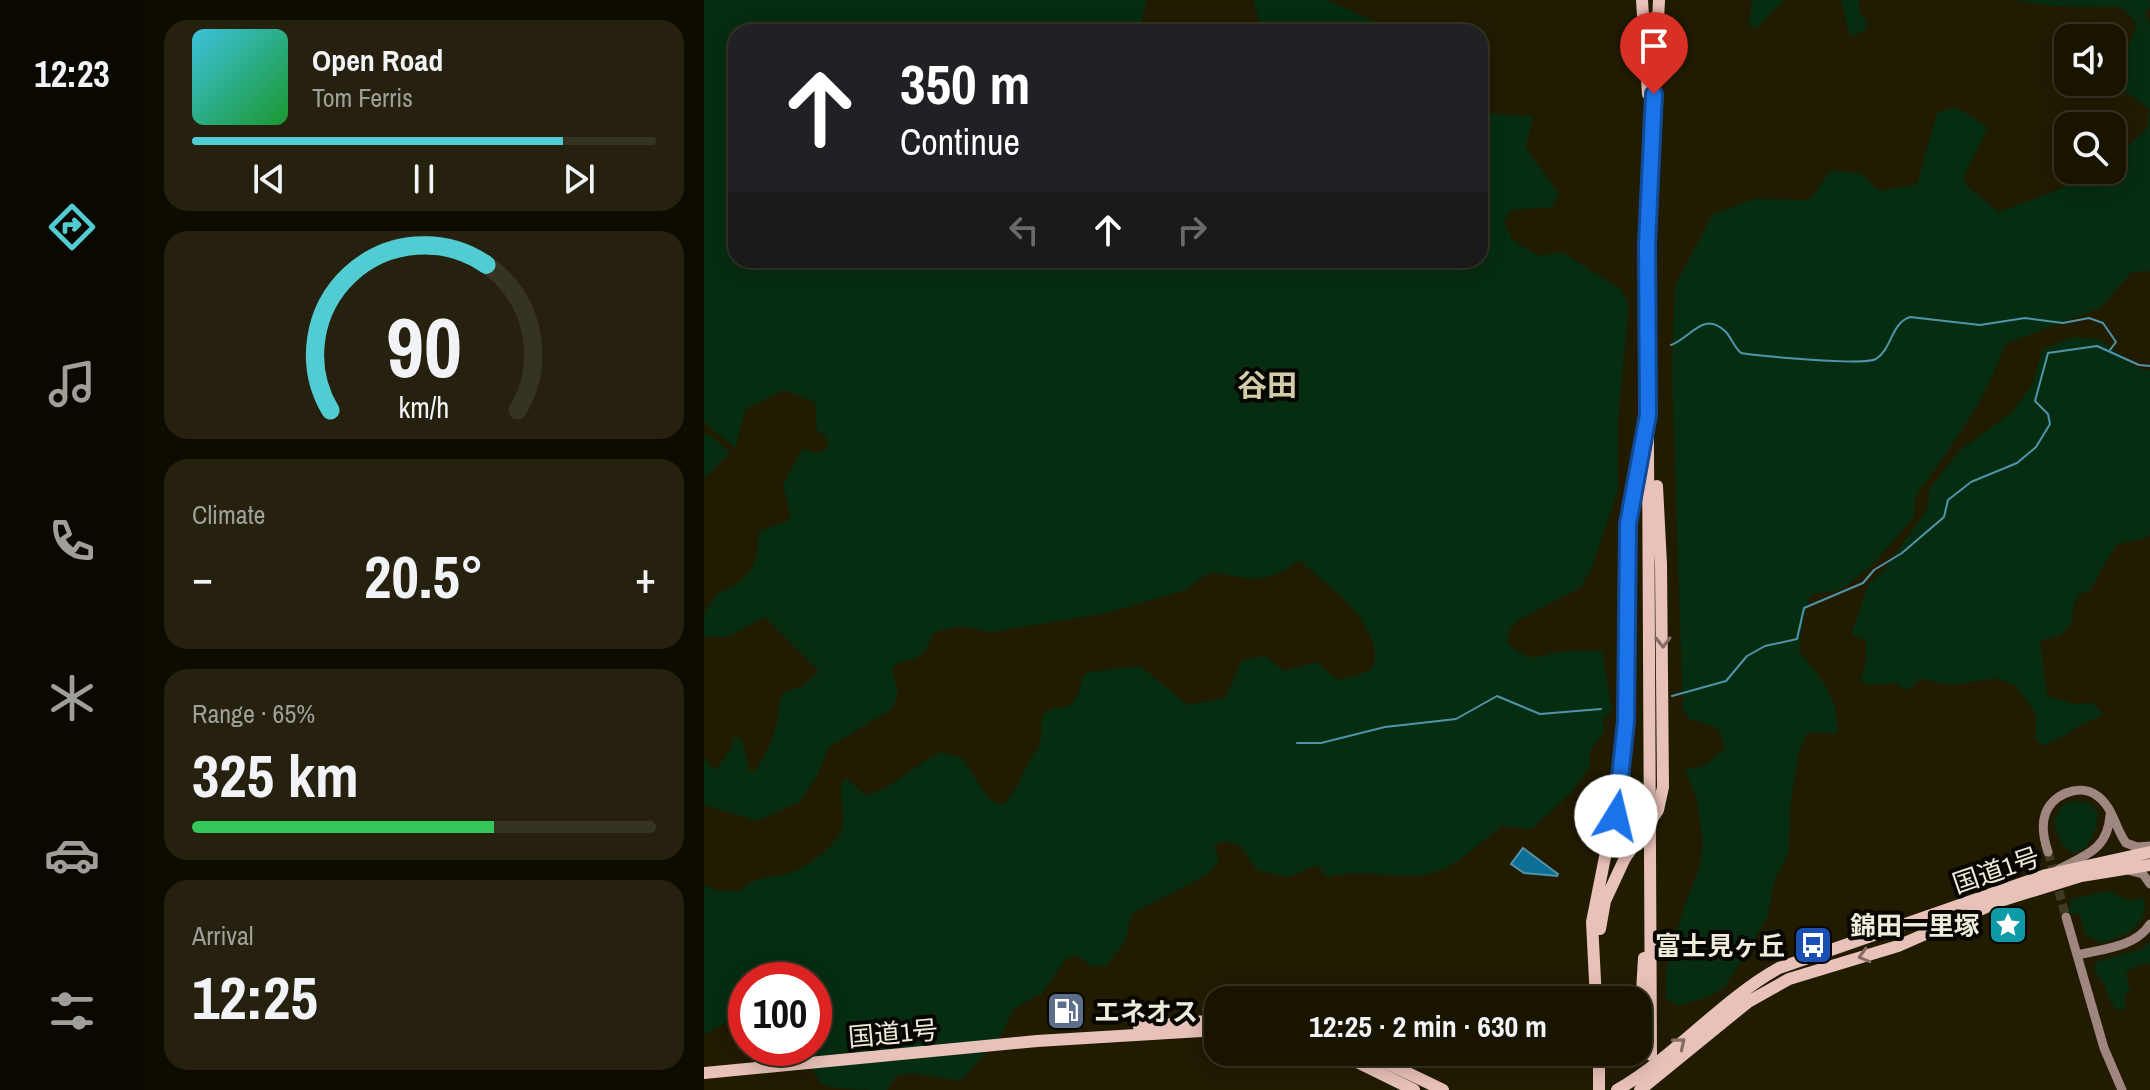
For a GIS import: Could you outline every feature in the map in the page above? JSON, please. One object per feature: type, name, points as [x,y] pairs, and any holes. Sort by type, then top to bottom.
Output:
[{"type":"highway","points":[[1642,0],[1651,125]]},
{"type":"highway","points":[[1602,986],[1600,922],[1610,886],[1658,810],[1663,787],[1648,415],[1647,244],[1659,0]]},
{"type":"highway","points":[[1656,63],[1666,0]]},
{"type":"highway","points":[[1595,986],[1592,922],[1623,767],[1629,510],[1648,415]]},
{"type":"highway","points":[[1646,986],[1655,565]]},
{"type":"highway","name":"国道1号","points":[[1617,1090],[1655,1064],[1755,982],[1779,968],[2046,875],[2150,852]]},
{"type":"highway","name":"国道1号","points":[[1640,1090],[1748,1002],[1789,979],[1898,946],[2000,901],[2107,870],[2150,865]]},
{"type":"highway","name":"国道1号","points":[[704,1073],[990,1046],[1116,1029],[1204,1021]]},
{"type":"highway","name":"国道1号","points":[[1037,1041],[1204,1031]]},
{"type":"highway","points":[[1370,1066],[1419,1087],[1443,1090]]},
{"type":"highway","points":[[1386,1066],[1419,1087]]},
{"type":"highway","points":[[1599,1066],[1599,1090]]},
{"type":"highway","points":[[1607,1066],[1608,1090]]},
{"type":"street","points":[[2048,852],[2043,827],[2045,815],[2063,794],[2092,793],[2105,803],[2126,843],[2137,847],[2150,846]]},
{"type":"street","points":[[2046,875],[2092,853],[2101,845],[2107,836],[2110,812]]},
{"type":"street","points":[[2107,870],[2137,871],[2148,877],[2150,884]]},
{"type":"street","points":[[2066,917],[2104,1048],[2122,1090]]},
{"type":"street","points":[[2078,955],[2126,943],[2142,934],[2150,924]]},
{"type":"green space","points":[[704,0],[1147,0],[1142,24],[728,24],[728,268],[1488,268],[1488,113],[1533,116],[1526,148],[1559,194],[1552,207],[1510,210],[1504,224],[1513,240],[1539,256],[1562,252],[1621,289],[1629,304],[1618,419],[1618,490],[1592,567],[1581,587],[1517,621],[1509,631],[1507,642],[1522,654],[1533,657],[1566,651],[1602,651],[1612,712],[1602,720],[1605,731],[1590,751],[1590,766],[1573,791],[1535,826],[1527,829],[1502,826],[1454,863],[1422,875],[1351,874],[1327,877],[1318,865],[1288,877],[1256,870],[1241,846],[1226,841],[1214,845],[1219,861],[1207,875],[1131,914],[1126,940],[1106,966],[1091,966],[1076,955],[1066,959],[1042,993],[1013,1010],[1001,1036],[961,1081],[912,1073],[897,1075],[887,1090],[828,1086],[822,1084],[811,1066],[832,1066],[832,962],[728,962],[728,1022],[704,1035],[704,885],[717,891],[741,891],[752,882],[793,872],[806,865],[830,846],[841,832],[842,782],[847,779],[866,795],[875,793],[943,752],[963,759],[989,799],[1003,805],[1039,748],[1043,716],[1051,709],[1069,705],[1075,700],[1082,677],[1089,672],[1140,666],[1188,705],[1225,698],[1242,660],[1265,656],[1284,671],[1317,662],[1337,680],[1369,670],[1375,658],[1374,649],[1357,613],[1300,560],[1267,577],[1237,577],[1211,572],[1185,590],[1107,613],[991,632],[961,626],[934,632],[922,654],[897,663],[892,670],[898,694],[892,709],[829,747],[817,776],[799,802],[757,821],[704,805],[704,757],[712,769],[717,769],[731,748],[734,737],[742,739],[749,771],[755,771],[773,736],[784,692],[802,687],[819,671],[765,617],[728,637],[704,637],[704,613],[719,592],[738,584],[750,570],[757,552],[758,532],[791,519],[783,484],[803,448],[814,453],[824,451],[828,445],[827,438],[817,431],[815,402],[784,390],[746,409],[735,448],[704,422]]},
{"type":"green space","points":[[1253,0],[1327,0],[1378,23],[1378,24],[1260,24]]},
{"type":"green space","points":[[1752,0],[1785,0],[1756,28],[1749,26]]},
{"type":"green space","points":[[1841,0],[1858,0],[1860,12],[1868,24],[1864,31],[1853,36],[1849,34]]},
{"type":"green space","points":[[2015,0],[2150,0],[2150,8],[2145,12],[2150,25],[2150,271],[2132,272],[2100,308],[2005,344],[1977,405],[1915,498],[1914,517],[1872,565],[1841,590],[1811,594],[1803,620],[1799,651],[1832,699],[1837,733],[1807,733],[1799,751],[1790,807],[1789,852],[1775,879],[1767,918],[1726,986],[1706,998],[1679,1006],[1666,999],[1666,972],[1681,916],[1699,868],[1703,844],[1697,799],[1685,770],[1706,765],[1725,748],[1718,728],[1690,719],[1683,711],[1672,373],[1675,286],[1712,215],[1753,199],[1810,200],[1831,170],[1860,173],[1880,191],[1917,184],[1937,113],[1955,107],[1988,127],[1964,176],[1967,186],[1999,212],[2067,184],[2126,184],[2126,147],[2148,128],[2149,109],[2126,94],[2126,54],[2137,24],[2121,7],[2051,6]]},
{"type":"green space","points":[[2073,337],[2099,339],[2140,369],[2150,370],[2150,533],[2147,538],[2117,544],[2089,591],[2080,594],[2074,604],[2071,625],[2059,636],[2040,640],[2047,696],[2074,704],[2093,703],[2104,715],[2042,746],[2036,739],[2036,714],[2015,685],[1996,678],[1952,685],[1920,679],[1907,691],[1895,683],[1869,685],[1860,681],[1866,664],[1866,640],[1851,635],[1868,585],[1885,569],[1928,508],[1929,489],[1961,449],[2011,413],[2032,385],[2042,350]]},
{"type":"green space","points":[[704,435],[710,435],[730,453],[704,478]]},
{"type":"green space","points":[[2072,801],[2088,803],[2098,812],[2091,839],[2079,852],[2065,847],[2054,821],[2061,807]]},
{"type":"green space","points":[[2109,891],[2127,900],[2144,898],[2145,908],[2133,929],[2100,943],[2085,934],[2080,914],[2068,914],[2066,908],[2071,906],[2070,899]]},
{"type":"green space","points":[[2150,942],[2150,965],[2144,963],[2126,972],[2130,992],[2125,993],[2125,1009],[2119,1011],[2094,971],[2096,962],[2139,950]]},
{"type":"water","points":[[1523,848],[1557,876],[1524,873],[1511,864]]},
{"type":"waterway","points":[[1671,345],[1698,327],[1711,324],[1726,332],[1741,353],[1811,360],[1867,361],[1881,355],[1895,330],[1910,317],[1980,325],[2025,318],[2063,323],[2089,318],[2103,323],[2116,342],[2110,350]]},
{"type":"waterway","points":[[1672,696],[1726,681],[1747,656],[1765,646],[1797,639],[1804,608],[1863,583],[1874,570],[1902,553],[1944,517],[1948,500],[1971,482],[2017,463],[2036,447],[2050,424],[2048,414],[2035,401],[2048,353],[2097,346],[2139,365],[2150,366]]},
{"type":"waterway","points":[[1297,743],[1321,743],[1385,727],[1456,719],[1497,696],[1540,714],[1601,709]]},
{"type":"tunnel","points":[[2048,852],[2066,917]]},
{"type":"place","name":"錦田一里塚","points":[[2008,925]]},
{"type":"place","name":"富士見ヶ丘","points":[[1813,945]]},
{"type":"place","name":"エネオス","points":[[1066,1011]]},
{"type":"district","name":"谷田","points":[[1267,385]]},
{"type":"route","points":[[1616,816],[1626,721],[1629,510],[1648,415],[1647,244],[1654,94]]}]
